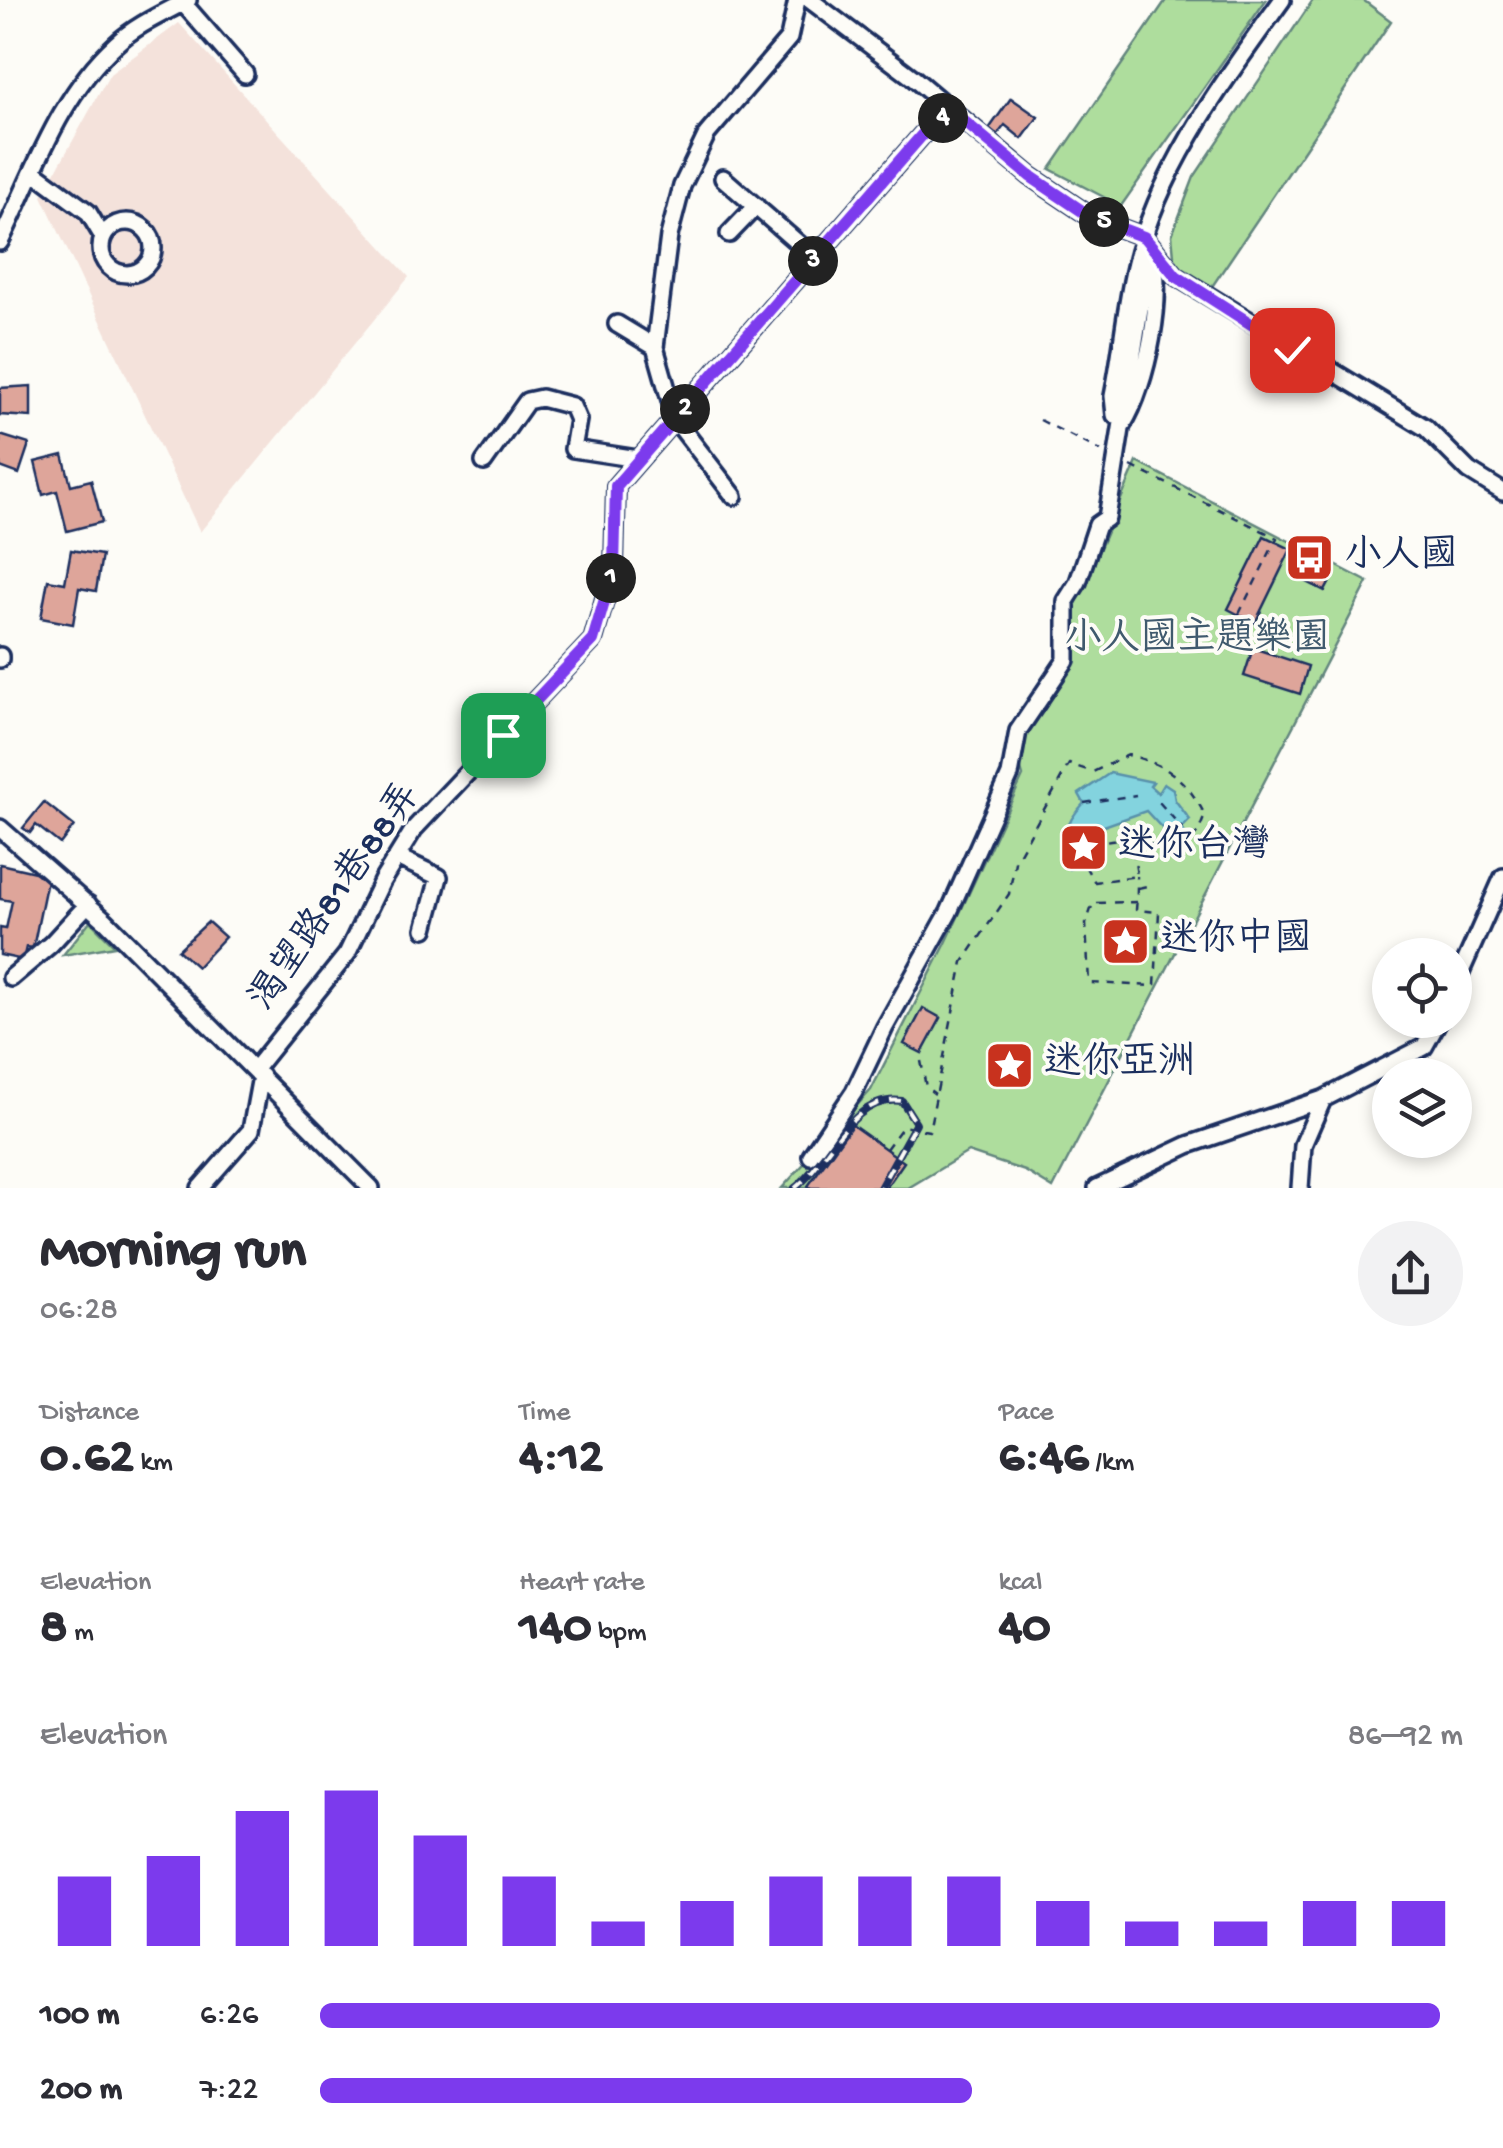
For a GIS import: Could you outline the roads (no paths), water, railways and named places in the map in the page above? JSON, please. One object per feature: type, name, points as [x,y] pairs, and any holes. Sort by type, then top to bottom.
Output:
[{"type":"street","points":[[734,496],[676,421],[656,347],[670,236],[682,186],[708,134],[789,38],[797,0]]},
{"type":"street","points":[[810,0],[1030,176],[1091,217],[1144,237],[1176,276],[1426,428],[1469,471],[1503,492]]},
{"type":"street","points":[[811,1156],[854,1092],[949,912],[1010,775],[1018,732],[1066,660],[1064,610],[1097,525],[1107,518],[1117,433],[1146,270],[1144,237],[1172,170],[1233,68],[1282,0]]},
{"type":"street","points":[[0,242],[57,116],[86,75],[118,42],[185,1],[245,74]]},
{"type":"street","name":"渴望路81巷88弄","points":[[257,1073],[348,954],[414,829],[593,640],[614,568],[616,486],[936,119],[960,118]]},
{"type":"street","points":[[34,172],[88,212],[103,237]]},
{"type":"street","points":[[723,178],[816,258]]},
{"type":"street","points":[[729,234],[756,206]]},
{"type":"street","points":[[617,324],[656,347]]},
{"type":"street","points":[[484,462],[527,401],[541,398],[572,406],[578,420],[573,449],[638,459]]},
{"type":"street","points":[[0,828],[88,904],[371,1188]]},
{"type":"street","points":[[397,857],[439,877],[424,929]]},
{"type":"street","points":[[1472,946],[1503,876]]},
{"type":"street","points":[[11,978],[88,904]]},
{"type":"street","points":[[1097,1188],[1188,1145],[1324,1099],[1424,1047],[1429,1038]]},
{"type":"street","points":[[200,1188],[252,1130],[257,1073]]},
{"type":"street","points":[[1300,1188],[1303,1145],[1324,1099]]},
{"type":"water","points":[[1110,773],[1153,782],[1150,786],[1158,793],[1164,783],[1173,789],[1175,800],[1190,820],[1182,828],[1186,835],[1173,840],[1146,811],[1081,834],[1082,865],[1069,869],[1066,833],[1084,803],[1079,794]]},
{"type":"railway","points":[[795,1188],[855,1119],[884,1102],[902,1101],[916,1123],[880,1188]]},
{"type":"place","name":"小人國","points":[[1309,558]]},
{"type":"place","name":"迷你台灣","points":[[1083,848]]},
{"type":"place","name":"迷你中國","points":[[1125,942]]},
{"type":"place","name":"迷你亞洲","points":[[1009,1065]]},
{"type":"park label","name":"小人國主題樂園","points":[[1197,641]]}]
